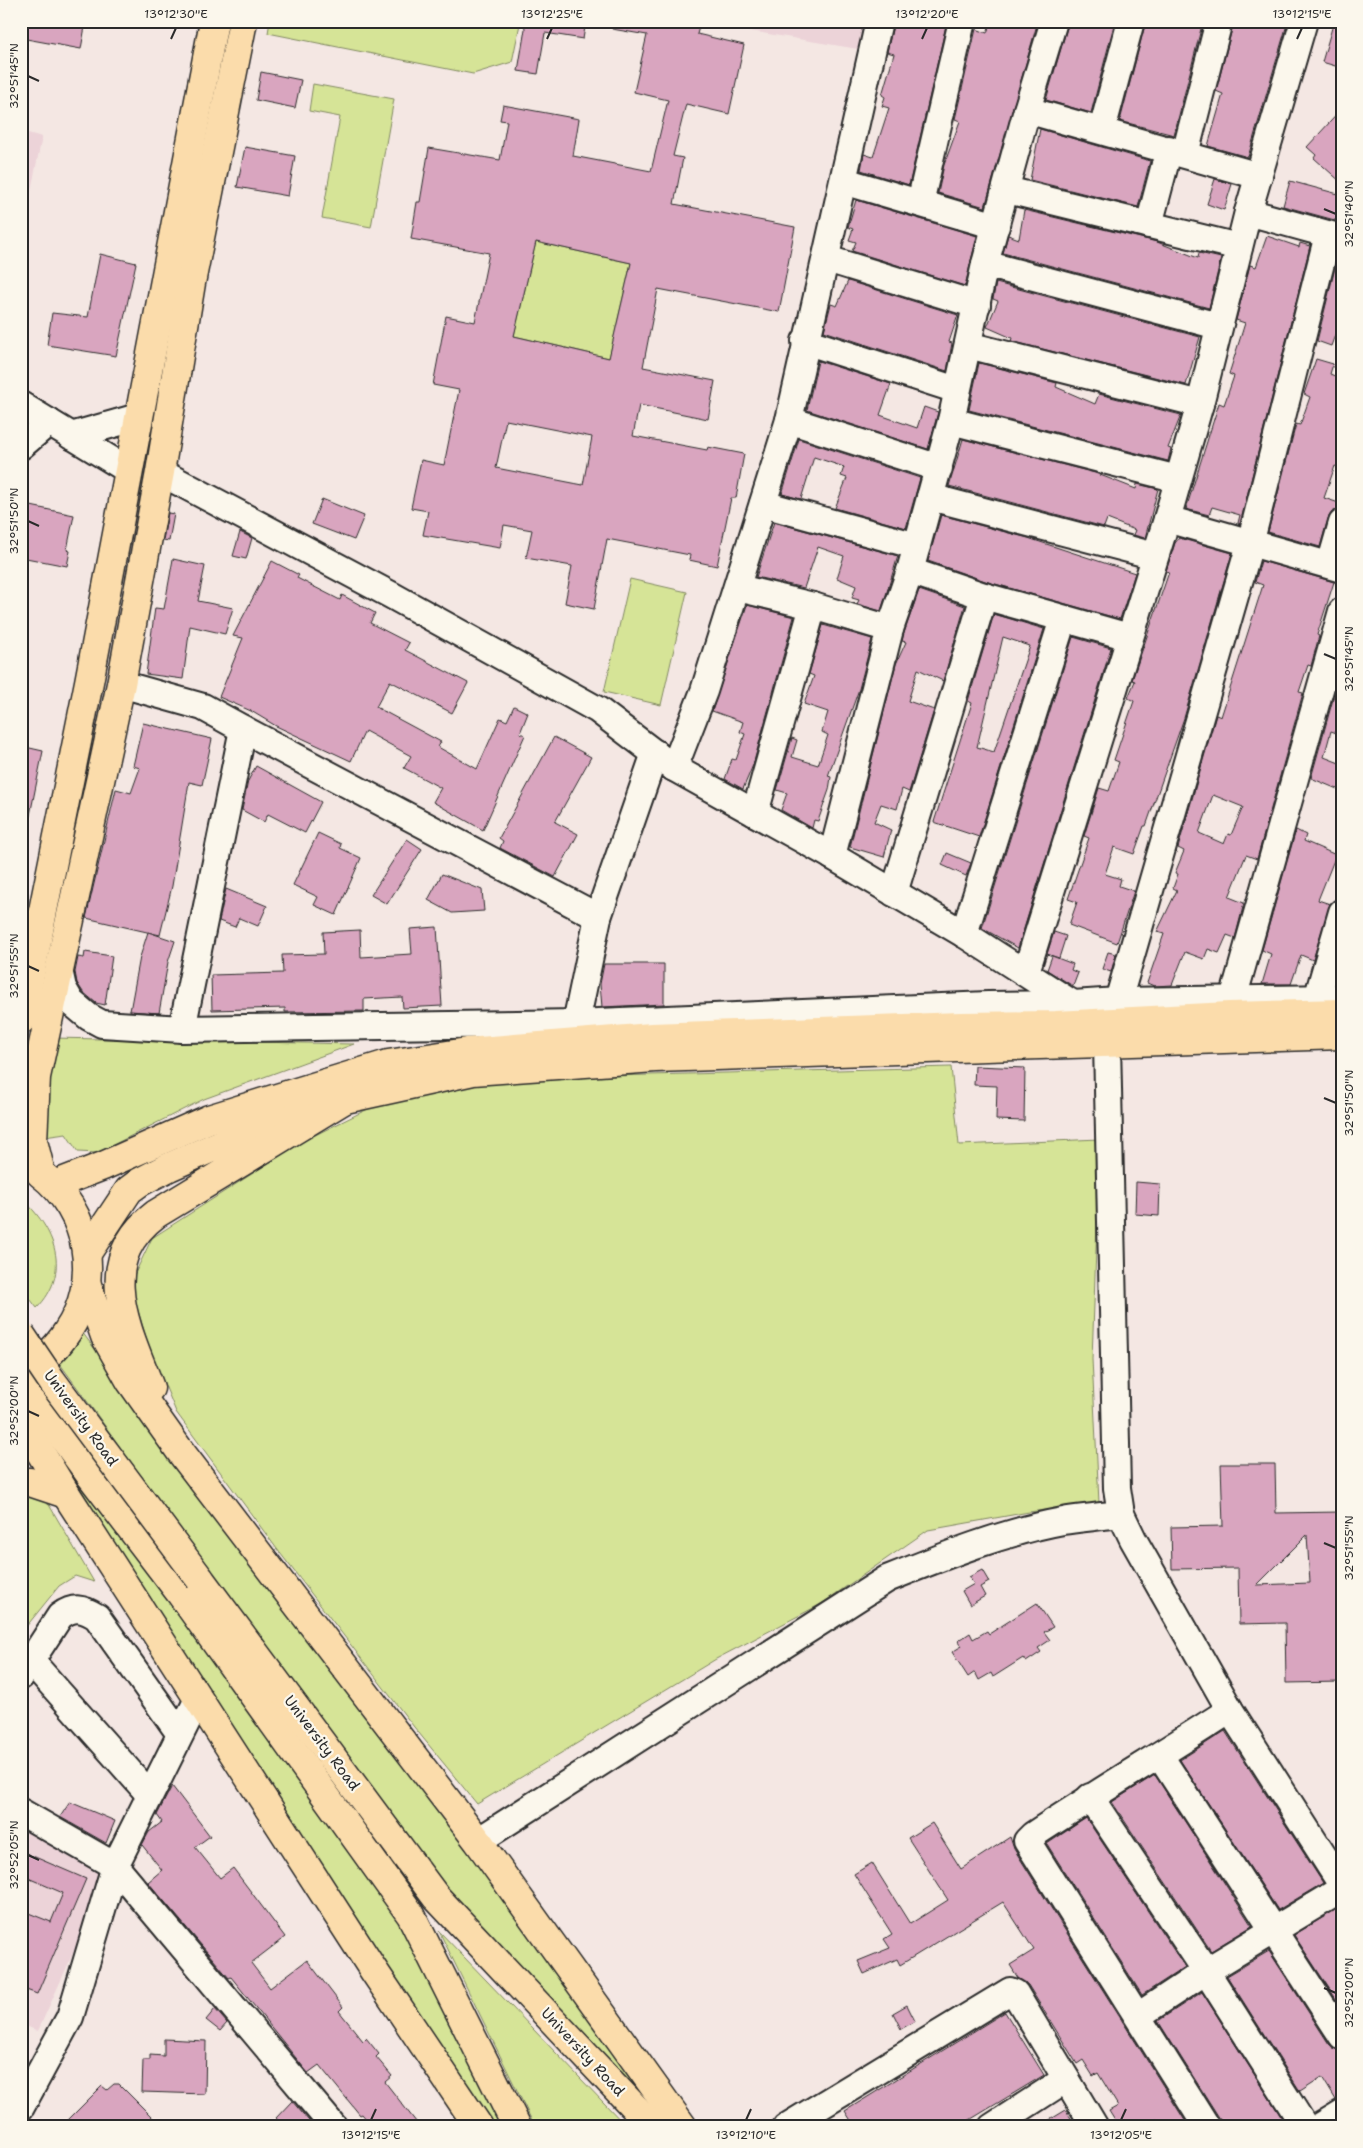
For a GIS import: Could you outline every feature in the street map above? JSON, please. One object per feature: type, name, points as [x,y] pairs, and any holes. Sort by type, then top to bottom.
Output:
[{"type":"main road","points":[[21,1020],[89,682],[214,21]]},
{"type":"main road","points":[[21,1372],[30,1368],[57,1347],[76,1318],[87,1285],[87,1253],[81,1228],[70,1205],[39,1173],[33,1141],[36,1077],[121,684],[160,472],[191,283],[243,21]]},
{"type":"main road","points":[[87,1253],[117,1206],[129,1190],[140,1182],[230,1140],[344,1099],[473,1072],[653,1047],[1074,1014],[1342,1013]]},
{"type":"main road","points":[[39,1173],[103,1166],[209,1119],[388,1064],[467,1052],[555,1044],[653,1047],[1107,1044],[1342,1035]]},
{"type":"main road","points":[[180,1451],[152,1393],[129,1333],[119,1289],[118,1274],[124,1253],[134,1235],[156,1214],[344,1099]]},
{"type":"main road","points":[[87,1285],[105,1336],[131,1382],[180,1451],[478,1841],[683,2127]]},
{"type":"main road","name":"University Road","points":[[21,1335],[411,1915],[517,2127]]},
{"type":"main road","name":"University Road","points":[[21,1378],[91,1476],[190,1587],[436,1897],[653,2127]]},
{"type":"main road","points":[[21,1421],[66,1494],[374,1971],[479,2127]]},
{"type":"main road","points":[[21,1482],[30,1482],[66,1494]]},
{"type":"street","points":[[555,1044],[576,1023],[598,917],[664,760],[704,692],[738,588],[789,420],[805,341],[827,258],[879,21]]},
{"type":"street","points":[[920,203],[962,21]]},
{"type":"street","points":[[832,856],[890,629],[910,571],[951,421],[985,264],[1007,190],[1027,110],[1054,21]]},
{"type":"street","points":[[1102,130],[1131,21]]},
{"type":"street","points":[[1149,225],[1177,152],[1219,21]]},
{"type":"street","points":[[1026,972],[1167,519],[1200,404],[1248,212],[1304,21]]},
{"type":"street","points":[[1027,110],[1258,176]]},
{"type":"street","points":[[844,181],[996,226]]},
{"type":"street","points":[[1007,190],[1239,247]]},
{"type":"street","points":[[1118,1001],[1250,544],[1335,236],[1248,212]]},
{"type":"street","points":[[827,258],[977,305]]},
{"type":"street","points":[[985,264],[1218,326]]},
{"type":"street","points":[[805,341],[957,390]]},
{"type":"street","points":[[968,345],[1200,404]]},
{"type":"street","points":[[21,404],[128,470]]},
{"type":"street","points":[[71,436],[138,417]]},
{"type":"street","points":[[789,420],[938,468]]},
{"type":"street","points":[[951,421],[1178,479]]},
{"type":"street","points":[[21,446],[49,422]]},
{"type":"street","points":[[160,472],[391,595],[598,710],[664,760],[755,814],[832,856],[1026,972],[1074,1014]]},
{"type":"street","points":[[930,497],[1155,556]]},
{"type":"street","points":[[763,504],[917,546]]},
{"type":"street","points":[[1167,519],[1336,567],[1342,523]]},
{"type":"street","points":[[910,571],[984,596],[1129,637]]},
{"type":"street","points":[[738,588],[813,606],[890,629]]},
{"type":"street","points":[[894,894],[984,596]]},
{"type":"street","points":[[755,814],[813,606]]},
{"type":"street","points":[[1233,999],[1342,611]]},
{"type":"street","points":[[964,934],[1063,619]]},
{"type":"street","points":[[121,684],[203,707],[598,917]]},
{"type":"street","points":[[182,1029],[244,729]]},
{"type":"street","points":[[59,970],[63,988],[71,1002],[89,1017],[102,1024],[182,1029],[576,1023],[988,1005],[1074,1014],[1118,1001],[1330,998],[1342,912]]},
{"type":"street","points":[[1107,1044],[1117,1488],[1121,1514],[1132,1539],[1230,1710],[1342,1887],[1206,1971],[1138,2016]]},
{"type":"street","points":[[478,1841],[887,1579],[945,1556],[1003,1537],[1063,1521],[1121,1514]]},
{"type":"street","points":[[149,1794],[26,1669],[60,1616],[70,1609],[84,1609],[97,1617],[180,1734]]},
{"type":"street","points":[[21,2106],[70,2017],[115,1866],[149,1794],[198,1699]]},
{"type":"street","points":[[1207,2127],[1027,1841],[1032,1835],[1090,1797],[1160,1756],[1230,1710]]},
{"type":"street","points":[[1160,1756],[1342,2036]]},
{"type":"street","points":[[1090,1797],[1206,1971],[1305,2127]]},
{"type":"street","points":[[21,1812],[115,1866],[334,2127]]},
{"type":"street","points":[[795,2124],[1010,1991],[1016,1993],[1095,2127]]},
{"type":"street","points":[[992,2127],[1066,2079]]},
{"type":"street","points":[[1319,2127],[1342,2113]]},
{"type":"shaded area","points":[[691,21],[866,21],[858,49]]},
{"type":"shaded area","points":[[21,131],[42,137],[28,205],[21,204]]},
{"type":"shaded area","points":[[21,1818],[114,1863],[38,2031],[21,2024]]},
{"type":"green space","points":[[270,21],[563,21],[561,32],[520,24],[512,62],[473,74],[268,33]]},
{"type":"green space","points":[[313,84],[394,99],[371,227],[322,218],[340,117],[309,111]]},
{"type":"green space","points":[[536,242],[631,263],[609,358],[514,336]]},
{"type":"green space","points":[[630,579],[687,592],[661,705],[604,692]]},
{"type":"green space","points":[[52,1038],[354,1044],[204,1099],[97,1153],[78,1152],[66,1134],[44,1137]]},
{"type":"green space","points":[[951,1067],[959,1145],[1100,1139],[1092,1359],[1099,1503],[1029,1512],[928,1530],[821,1604],[716,1659],[477,1804],[414,1727],[277,1549],[176,1412],[148,1344],[130,1284],[152,1238],[303,1141],[374,1106],[422,1092],[537,1078]]},
{"type":"green space","points":[[21,1198],[43,1223],[55,1251],[54,1280],[48,1294],[37,1308],[21,1287]]},
{"type":"green space","points":[[82,1332],[100,1356],[121,1391],[332,1665],[649,2091],[645,2101],[436,1884],[58,1361]]},
{"type":"green space","points":[[21,1395],[397,1910],[509,2127],[487,2127],[21,1406]]},
{"type":"green space","points":[[21,1487],[41,1491],[94,1582],[75,1576],[59,1586],[21,1633]]},
{"type":"green space","points":[[439,1931],[627,2127],[535,2127]]},
{"type":"building","points":[[21,21],[86,21],[81,49],[21,38]]},
{"type":"building","points":[[524,21],[586,21],[583,39],[545,33],[538,74],[518,71],[525,29]]},
{"type":"building","points":[[613,21],[667,21],[699,27],[697,34],[744,45],[729,114],[686,104],[673,156],[683,158],[674,204],[795,227],[779,312],[658,289],[643,367],[715,381],[708,419],[639,405],[633,436],[707,450],[708,447],[744,454],[736,498],[731,498],[717,566],[689,560],[690,555],[607,539],[594,609],[565,603],[572,566],[526,558],[532,530],[504,525],[500,548],[423,535],[428,511],[411,508],[421,460],[444,465],[459,390],[433,385],[446,316],[475,322],[489,253],[411,239],[417,202],[420,202],[429,148],[500,160],[507,121],[500,120],[503,105],[579,119],[573,156],[651,171],[668,100],[634,92],[647,35],[612,29]],"holes":[[[536,242],[631,263],[609,358],[514,336]],[[506,420],[592,437],[583,485],[496,468]]]},
{"type":"building","points":[[894,21],[947,21],[909,185],[861,170],[864,154],[873,157],[889,108],[882,106],[885,97],[882,95],[894,54],[887,52]]},
{"type":"building","points":[[991,21],[1038,21],[985,207],[938,193],[944,165],[960,121],[955,119],[976,29],[987,33]]},
{"type":"building","points":[[1069,21],[1115,21],[1091,113],[1046,100]]},
{"type":"building","points":[[1146,21],[1203,21],[1174,135],[1120,121]]},
{"type":"building","points":[[1234,21],[1288,21],[1248,157],[1208,146],[1223,94],[1216,91]]},
{"type":"building","points":[[1334,21],[1342,21],[1342,68],[1322,62]]},
{"type":"building","points":[[261,72],[301,80],[295,108],[256,100]]},
{"type":"building","points":[[1342,109],[1342,183],[1314,158],[1316,155],[1307,147]]},
{"type":"building","points":[[1040,129],[1150,161],[1138,207],[1030,180]]},
{"type":"building","points":[[245,147],[295,156],[288,196],[237,187]]},
{"type":"building","points":[[1215,179],[1232,184],[1224,210],[1207,204]]},
{"type":"building","points":[[1290,181],[1342,195],[1342,222],[1283,206]]},
{"type":"building","points":[[856,200],[977,236],[965,286],[852,251],[856,242],[849,240],[853,229],[848,227]]},
{"type":"building","points":[[1024,210],[1157,242],[1198,258],[1199,253],[1221,258],[1209,308],[1003,253],[1008,235],[1019,239]]},
{"type":"building","points":[[1267,236],[1299,247],[1300,243],[1310,246],[1240,524],[1238,523],[1240,515],[1212,507],[1209,515],[1186,509],[1219,403],[1224,405],[1234,376],[1229,374],[1245,323],[1236,320],[1250,265],[1256,267]]},
{"type":"building","points":[[100,254],[136,263],[116,356],[47,345],[52,313],[88,317]]},
{"type":"building","points":[[1338,256],[1342,257],[1342,316],[1331,346],[1317,341]]},
{"type":"building","points":[[848,281],[958,315],[949,342],[952,343],[947,371],[824,331],[831,304],[837,306]]},
{"type":"building","points":[[996,283],[1200,337],[1186,385],[1011,341],[1012,338],[987,327],[998,301],[993,299]]},
{"type":"building","points":[[1316,359],[1333,364],[1330,374],[1342,379],[1342,468],[1335,466],[1324,498],[1342,504],[1342,508],[1332,512],[1328,518],[1320,547],[1268,532],[1296,424],[1300,425],[1310,397],[1304,394]]},
{"type":"building","points":[[818,361],[891,384],[880,415],[917,428],[924,407],[938,412],[928,449],[807,410]]},
{"type":"building","points":[[979,363],[1057,383],[1056,387],[1095,404],[1099,394],[1181,415],[1168,448],[1171,449],[1168,461],[969,410]]},
{"type":"building","points":[[799,439],[920,478],[906,528],[835,508],[847,478],[841,476],[844,467],[814,457],[801,499],[782,494]]},
{"type":"building","points":[[963,439],[1095,473],[1136,489],[1137,484],[1158,489],[1145,538],[1133,535],[1135,530],[1107,519],[1104,527],[949,486]]},
{"type":"building","points":[[322,499],[364,516],[354,540],[312,524]]},
{"type":"building","points":[[21,504],[74,515],[67,550],[70,551],[67,566],[21,557]]},
{"type":"building","points":[[168,513],[174,514],[169,541],[163,540]]},
{"type":"building","points":[[941,515],[1028,538],[1135,573],[1120,619],[988,582],[928,561]]},
{"type":"building","points":[[774,522],[898,556],[881,611],[857,604],[859,600],[852,598],[856,586],[837,578],[844,556],[818,547],[804,588],[756,577]]},
{"type":"building","points":[[240,532],[252,538],[246,559],[233,556]]},
{"type":"building","points":[[1179,538],[1232,553],[1184,718],[1146,826],[1144,826],[1134,854],[1114,847],[1105,874],[1121,879],[1119,886],[1134,891],[1117,943],[1069,925],[1077,902],[1068,899],[1089,838],[1084,836],[1099,788],[1109,791],[1119,762],[1114,760],[1134,701],[1128,698],[1135,681],[1132,680],[1169,572],[1166,571],[1175,543]]},
{"type":"building","points":[[173,559],[205,566],[198,601],[233,608],[225,634],[190,626],[183,679],[146,674],[155,608],[164,609]]},
{"type":"building","points":[[272,561],[299,575],[297,578],[340,600],[342,595],[375,613],[370,623],[409,643],[405,650],[468,683],[452,713],[390,681],[376,707],[441,742],[438,747],[477,769],[500,718],[507,721],[514,706],[528,713],[520,733],[525,735],[483,830],[433,802],[441,788],[404,768],[411,756],[365,731],[351,761],[219,697],[243,638],[233,636]]},
{"type":"building","points":[[1261,561],[1334,582],[1317,635],[1319,636],[1311,666],[1308,665],[1299,692],[1303,693],[1257,859],[1246,855],[1229,897],[1244,903],[1235,938],[1227,935],[1219,953],[1208,949],[1204,959],[1185,952],[1172,985],[1154,986],[1147,983],[1164,934],[1157,932],[1177,890],[1173,888],[1178,874],[1175,873],[1184,851],[1178,848],[1216,715],[1221,717],[1263,585],[1255,582]],"holes":[[[1213,795],[1243,807],[1231,835],[1228,834],[1224,844],[1199,833]]]},
{"type":"building","points":[[919,590],[965,606],[943,681],[918,669],[908,701],[934,710],[909,792],[902,789],[897,809],[881,804],[874,822],[891,830],[884,857],[850,847],[896,664],[906,642],[902,641],[904,633]]},
{"type":"building","points":[[747,605],[794,617],[753,765],[743,789],[725,779],[732,759],[736,760],[745,734],[740,732],[743,722],[712,711]]},
{"type":"building","points":[[994,614],[1044,629],[979,837],[934,822],[972,703],[968,701]],"holes":[[[1003,637],[1030,646],[994,752],[977,747]]]},
{"type":"building","points":[[823,625],[872,639],[859,689],[828,776],[831,777],[829,790],[818,821],[814,820],[812,828],[781,810],[787,793],[777,790],[792,738],[797,740],[792,757],[818,765],[828,735],[822,732],[828,712],[804,704],[814,676],[809,674]]},
{"type":"building","points":[[1073,637],[1111,648],[1018,948],[982,928]]},
{"type":"building","points":[[1342,667],[1342,735],[1331,731],[1324,757],[1342,764],[1342,791],[1311,778]]},
{"type":"building","points":[[143,723],[212,739],[202,785],[189,782],[172,886],[160,935],[86,918],[116,789],[131,793],[140,768],[133,766]]},
{"type":"building","points":[[554,737],[591,757],[555,822],[578,834],[555,877],[500,848],[503,841],[499,838]]},
{"type":"building","points":[[21,746],[43,751],[28,825],[21,824]]},
{"type":"building","points":[[256,766],[321,802],[305,833],[268,814],[264,822],[242,810],[248,781]]},
{"type":"building","points":[[1296,830],[1306,835],[1304,841],[1336,855],[1318,900],[1330,904],[1313,960],[1301,955],[1291,984],[1262,984],[1271,954],[1262,950]]},
{"type":"building","points":[[318,833],[341,844],[340,848],[361,858],[336,915],[314,905],[318,897],[293,885]]},
{"type":"building","points":[[407,839],[422,849],[387,904],[371,895]]},
{"type":"building","points":[[947,853],[971,863],[966,876],[942,865]]},
{"type":"building","points":[[442,874],[482,890],[484,911],[452,913],[428,900]]},
{"type":"building","points":[[226,889],[267,906],[258,926],[239,918],[235,927],[219,921]]},
{"type":"building","points":[[437,927],[442,1006],[403,1008],[402,997],[364,999],[364,1011],[285,1012],[285,1008],[212,1010],[211,975],[283,973],[282,955],[324,954],[323,932],[360,930],[361,957],[412,954],[410,929]]},
{"type":"building","points":[[148,932],[175,941],[168,962],[159,1013],[130,1011],[140,957]]},
{"type":"building","points":[[1054,932],[1066,936],[1059,958],[1047,954]]},
{"type":"building","points":[[85,952],[112,956],[105,1005],[96,1003],[83,992],[77,983],[75,972],[78,957],[84,958]]},
{"type":"building","points":[[1108,952],[1116,954],[1111,972],[1102,969]]},
{"type":"building","points":[[1052,956],[1073,964],[1071,970],[1078,973],[1073,986],[1047,970]]},
{"type":"building","points":[[604,964],[664,964],[664,1004],[602,1007],[600,984]]},
{"type":"building","points":[[975,1066],[1025,1068],[1024,1121],[996,1120],[997,1086],[974,1085]]},
{"type":"building","points":[[1136,1182],[1160,1184],[1159,1216],[1135,1214]]},
{"type":"building","points":[[1221,1464],[1275,1464],[1276,1513],[1342,1512],[1342,1682],[1286,1683],[1285,1623],[1239,1624],[1238,1568],[1172,1569],[1171,1527],[1223,1526]],"holes":[[[1307,1535],[1310,1583],[1257,1585]]]},
{"type":"building","points":[[982,1570],[989,1582],[980,1587],[985,1596],[970,1605],[962,1591],[974,1584],[969,1577]]},
{"type":"building","points":[[1037,1603],[1053,1627],[1044,1632],[1050,1640],[1038,1648],[1041,1652],[1026,1662],[1023,1658],[993,1677],[991,1673],[979,1680],[975,1672],[968,1677],[952,1652],[962,1646],[958,1641],[970,1633],[973,1639],[987,1631],[989,1634]]},
{"type":"building","points":[[1225,1731],[1323,1883],[1278,1910],[1180,1760]]},
{"type":"building","points":[[1155,1775],[1252,1926],[1211,1951],[1112,1802]]},
{"type":"building","points":[[172,1786],[210,1836],[195,1847],[220,1878],[233,1868],[285,1937],[251,1963],[270,1988],[307,1960],[343,2007],[339,2011],[363,2041],[366,2038],[379,2054],[376,2057],[392,2076],[385,2082],[420,2127],[373,2127],[362,2114],[360,2115],[319,2065],[308,2073],[231,1977],[229,1978],[148,1882],[162,1870],[142,1845],[149,1832],[162,1822],[157,1815]]},
{"type":"building","points":[[70,1802],[115,1821],[106,1843],[60,1817]]},
{"type":"building","points":[[1086,1818],[1185,1967],[1142,1995],[1047,1844]]},
{"type":"building","points":[[932,1823],[961,1869],[1010,1837],[1014,1849],[1189,2127],[1162,2127],[1157,2119],[1144,2127],[1119,2127],[1109,2111],[1118,2106],[1098,2073],[1093,2076],[1083,2060],[1077,2064],[1028,1985],[1018,1978],[1010,1965],[1034,1950],[1003,1902],[900,1965],[897,1959],[864,1974],[858,1961],[890,1948],[884,1939],[892,1934],[854,1874],[872,1863],[910,1924],[948,1900],[908,1838]]},
{"type":"building","points":[[21,1851],[86,1879],[37,1994],[21,1988],[21,1910],[51,1922],[63,1893],[21,1875]]},
{"type":"building","points":[[1340,1907],[1342,1910],[1342,2008],[1294,1935]]},
{"type":"building","points":[[1269,1951],[1329,2044],[1335,2049],[1342,2051],[1342,2098],[1336,2100],[1322,2077],[1300,2091],[1227,1976]]},
{"type":"building","points":[[1202,1992],[1286,2127],[1222,2127],[1220,2119],[1158,2021]]},
{"type":"building","points":[[907,2005],[915,2021],[901,2029],[893,2013]]},
{"type":"building","points":[[215,2009],[227,2023],[220,2031],[206,2020]]},
{"type":"building","points":[[1005,2012],[1044,2075],[958,2127],[855,2127],[845,2111]]},
{"type":"building","points":[[164,2039],[206,2041],[205,2094],[142,2092],[143,2060],[150,2060],[150,2055],[164,2056]]},
{"type":"building","points":[[114,2084],[119,2084],[162,2127],[61,2127],[102,2086],[107,2090]]},
{"type":"building","points":[[292,2101],[314,2127],[285,2127],[276,2118]]},
{"type":"building","points":[[1066,2110],[1076,2127],[1038,2127]]}]
